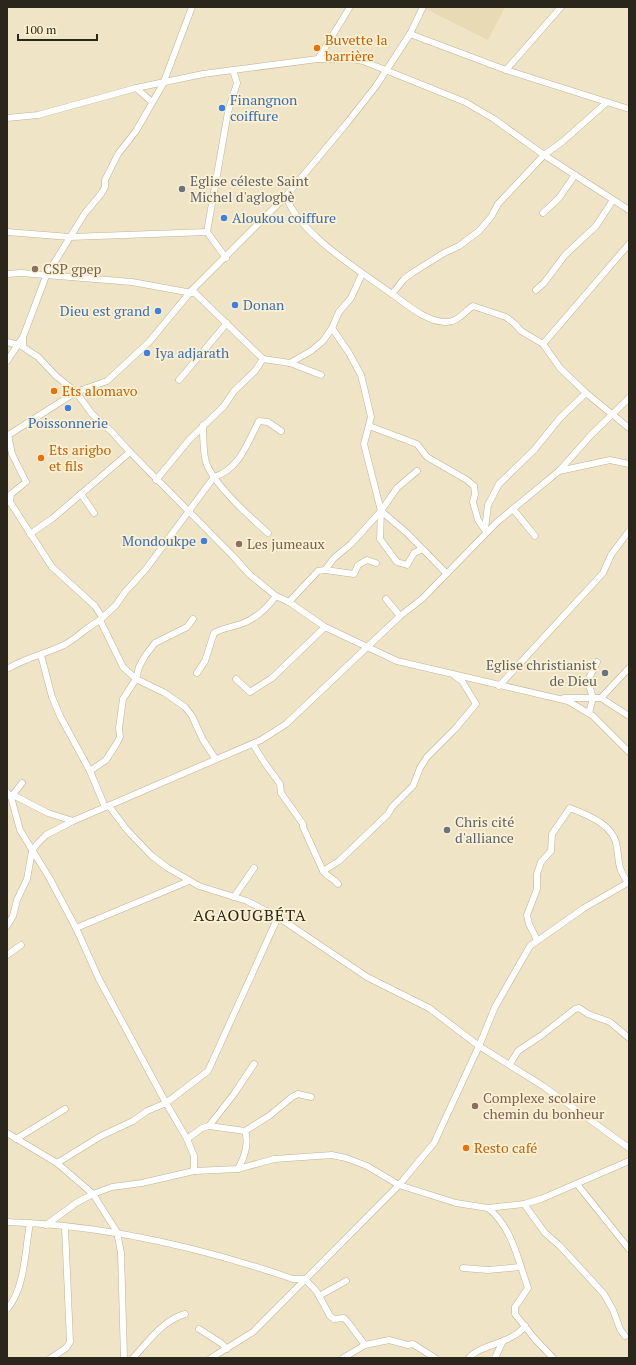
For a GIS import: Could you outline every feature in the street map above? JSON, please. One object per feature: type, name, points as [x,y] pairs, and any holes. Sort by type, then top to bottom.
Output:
[{"type":"street","points":[[7,361],[21,346],[46,276],[85,213],[101,194],[105,186],[105,180],[122,148],[136,132],[163,84],[192,7]]},
{"type":"street","points":[[318,59],[350,7]]},
{"type":"street","points":[[215,758],[192,716],[185,707],[166,693],[136,679],[123,667],[95,606],[52,566],[30,534],[10,502],[11,494],[26,482],[12,454],[8,436],[76,392],[107,381],[149,342],[192,292],[286,196],[347,123],[410,34],[423,7]]},
{"type":"street","points":[[506,70],[561,7]]},
{"type":"street","points":[[410,34],[506,70],[606,104],[629,110]]},
{"type":"street","points":[[7,118],[38,115],[136,88],[163,84],[203,74],[318,59],[353,59],[364,61],[465,102],[494,118],[544,155],[629,210]]},
{"type":"street","points":[[226,258],[207,232],[228,112],[237,83],[233,70]]},
{"type":"street","points":[[136,88],[152,102]]},
{"type":"street","points":[[392,294],[404,279],[412,273],[444,253],[459,246],[479,231],[491,217],[498,204],[544,155],[562,142],[606,104]]},
{"type":"street","points":[[543,213],[559,198],[575,175]]},
{"type":"street","points":[[286,196],[289,207],[299,219],[333,252],[362,274],[421,313],[438,321],[455,321],[472,307],[476,306],[512,320],[521,331],[543,344],[560,368],[586,393],[629,428]]},
{"type":"street","points":[[536,290],[544,283],[569,251],[596,226],[613,200]]},
{"type":"street","points":[[7,232],[70,237],[207,232]]},
{"type":"street","points":[[543,344],[629,244]]},
{"type":"street","points":[[7,274],[21,273],[132,282],[192,292],[227,323],[262,359],[290,363],[321,376]]},
{"type":"street","points":[[290,363],[312,351],[323,341],[332,328],[339,312],[351,298],[362,274]]},
{"type":"street","points":[[179,380],[227,323]]},
{"type":"street","points":[[332,328],[361,375],[370,410],[369,426],[364,444],[366,457],[381,511],[380,539],[397,562],[407,565],[414,553],[422,549]]},
{"type":"street","points":[[7,342],[21,346],[38,357],[56,376],[76,392],[92,414],[111,431],[156,480],[250,575],[276,596],[289,602],[325,627],[366,648],[397,661],[499,686],[558,698],[601,698],[629,716]]},
{"type":"street","points":[[156,480],[203,425],[224,406],[234,391],[255,371],[262,359]]},
{"type":"street","points":[[486,531],[488,505],[499,484],[534,450],[560,418],[586,393]]},
{"type":"street","points":[[7,926],[13,916],[17,900],[27,879],[32,851],[46,835],[107,806],[194,770],[215,758],[253,744],[286,724],[400,616],[422,599],[486,531],[559,471],[585,441],[629,398]]},
{"type":"street","points":[[7,669],[24,659],[41,655],[66,644],[101,619],[116,605],[125,592],[146,569],[214,477],[230,470],[238,460],[259,421],[268,422],[281,431]]},
{"type":"street","points":[[203,425],[206,463],[214,477],[256,524],[268,533]]},
{"type":"street","points":[[369,426],[417,444],[427,457],[467,480],[474,486],[475,494],[473,502],[478,520],[486,531]]},
{"type":"street","points":[[30,534],[81,494],[130,452]]},
{"type":"street","points":[[559,471],[610,460],[629,464]]},
{"type":"street","points":[[325,570],[334,558],[351,544],[381,511],[397,488],[418,471]]},
{"type":"street","points":[[81,494],[94,513]]},
{"type":"street","points":[[513,509],[535,536]]},
{"type":"street","points":[[381,511],[407,533],[446,573]]},
{"type":"street","points":[[499,686],[603,573],[612,555],[629,531]]},
{"type":"street","points":[[289,602],[318,571],[325,570],[354,574],[358,565],[367,560],[376,563]]},
{"type":"street","points":[[197,674],[205,661],[210,641],[214,633],[243,624],[267,607],[276,596]]},
{"type":"street","points":[[386,599],[400,616]]},
{"type":"street","points":[[90,770],[106,760],[120,737],[123,699],[136,679],[139,667],[155,644],[187,627],[193,619]]},
{"type":"street","points":[[236,679],[250,692],[272,678],[325,627]]},
{"type":"street","points":[[41,655],[52,697],[60,716],[90,770],[107,806],[152,856],[189,881],[254,904],[278,917],[367,977],[429,1008],[479,1046],[510,1064],[629,1148]]},
{"type":"street","points":[[589,713],[593,698],[589,685],[590,678],[597,662]]},
{"type":"street","points":[[601,698],[629,668]]},
{"type":"street","points":[[323,871],[339,861],[388,814],[392,807],[413,786],[420,768],[427,757],[455,729],[476,704],[462,681],[454,674]]},
{"type":"street","points":[[558,698],[589,713],[629,752]]},
{"type":"street","points":[[253,744],[280,784],[281,793],[303,824],[302,827],[323,871],[328,877],[338,884]]},
{"type":"street","points":[[9,796],[22,783]]},
{"type":"street","points":[[9,796],[48,813],[73,821]]},
{"type":"street","points":[[9,796],[20,830],[50,879],[76,928],[99,979],[166,1104],[187,1139],[194,1156],[194,1171]]},
{"type":"street","points":[[211,1358],[253,1332],[399,1185],[434,1143],[479,1046],[495,1007],[524,955],[537,940],[584,908],[628,882],[618,865],[618,848],[608,831],[601,823],[589,815],[570,808],[556,825],[552,834],[551,851],[541,862],[537,874],[537,889],[527,914],[529,924],[537,940]]},
{"type":"street","points":[[234,897],[254,868]]},
{"type":"street","points":[[76,928],[189,881]]},
{"type":"street","points":[[57,1163],[101,1136],[133,1121],[147,1111],[166,1104],[200,1079],[212,1066],[278,917]]},
{"type":"street","points":[[7,955],[21,945]]},
{"type":"street","points":[[510,1064],[518,1051],[542,1035],[575,1009],[579,1008],[610,1022],[629,1038]]},
{"type":"street","points":[[209,1126],[234,1094],[254,1064]]},
{"type":"street","points":[[187,1139],[202,1128],[209,1126],[245,1131],[269,1116],[292,1097],[298,1094],[311,1097]]},
{"type":"street","points":[[16,1139],[65,1109]]},
{"type":"street","points":[[238,1169],[245,1150],[247,1137],[245,1131]]},
{"type":"street","points":[[7,1133],[57,1163],[82,1184],[93,1194],[117,1232],[121,1253],[124,1358]]},
{"type":"street","points":[[46,1225],[83,1199],[112,1187],[142,1184],[194,1171],[238,1169],[274,1159],[332,1155],[367,1166],[399,1185],[456,1203],[488,1208],[524,1204],[541,1199],[629,1161]]},
{"type":"street","points":[[82,1184],[83,1199]]},
{"type":"street","points":[[577,1184],[629,1250]]},
{"type":"street","points":[[524,1204],[545,1233],[560,1246],[604,1294],[613,1310],[620,1329],[625,1336]]},
{"type":"street","points":[[488,1208],[498,1216],[509,1234],[528,1291],[514,1311],[524,1326],[553,1358]]},
{"type":"street","points":[[7,1222],[117,1232],[215,1254],[293,1279],[305,1279]]},
{"type":"street","points":[[7,1309],[18,1295],[30,1223]]},
{"type":"street","points":[[51,1358],[66,1348],[70,1342],[65,1227]]},
{"type":"street","points":[[463,1268],[488,1270],[520,1267]]},
{"type":"street","points":[[293,1279],[296,1288]]},
{"type":"street","points":[[305,1279],[319,1296],[330,1316],[334,1319],[344,1318],[366,1345]]},
{"type":"street","points":[[319,1296],[346,1281]]},
{"type":"street","points":[[133,1358],[164,1326],[178,1316],[185,1314]]},
{"type":"street","points":[[469,1358],[475,1351],[492,1346],[517,1334],[524,1326]]},
{"type":"street","points":[[199,1329],[221,1343],[227,1349]]},
{"type":"street","points":[[343,1358],[366,1345],[389,1340],[408,1345],[413,1344],[435,1358]]},
{"type":"street","points":[[495,1358],[503,1341]]},
{"type":"shaded area","points":[[427,7],[505,7],[488,40],[426,9]]},
{"type":"place","name":"Buvette la barrière","points":[[317,48]]},
{"type":"place","name":"Finangnon coiffure","points":[[222,108]]},
{"type":"place","name":"Eglise céleste Saint Michel d'aglogbè","points":[[182,189]]},
{"type":"place","name":"Aloukou coiffure","points":[[224,218]]},
{"type":"place","name":"CSP gpep","points":[[35,269]]},
{"type":"place","name":"Donan","points":[[235,305]]},
{"type":"place","name":"Dieu est grand","points":[[158,311]]},
{"type":"place","name":"Iya adjarath","points":[[147,353]]},
{"type":"place","name":"Ets alomavo","points":[[54,391]]},
{"type":"place","name":"Poissonnerie","points":[[68,408]]},
{"type":"place","name":"Ets arigbo et fils","points":[[41,458]]},
{"type":"place","name":"Mondoukpe","points":[[204,541]]},
{"type":"place","name":"Les jumeaux","points":[[239,544]]},
{"type":"place","name":"Eglise christianist de Dieu","points":[[605,673]]},
{"type":"place","name":"Chris cité d'alliance","points":[[447,830]]},
{"type":"place","name":"Complexe scolaire chemin du bonheur","points":[[475,1106]]},
{"type":"place","name":"Resto café","points":[[466,1148]]},
{"type":"district","name":"AGAOUGBÉTA","points":[[250,915]]}]
